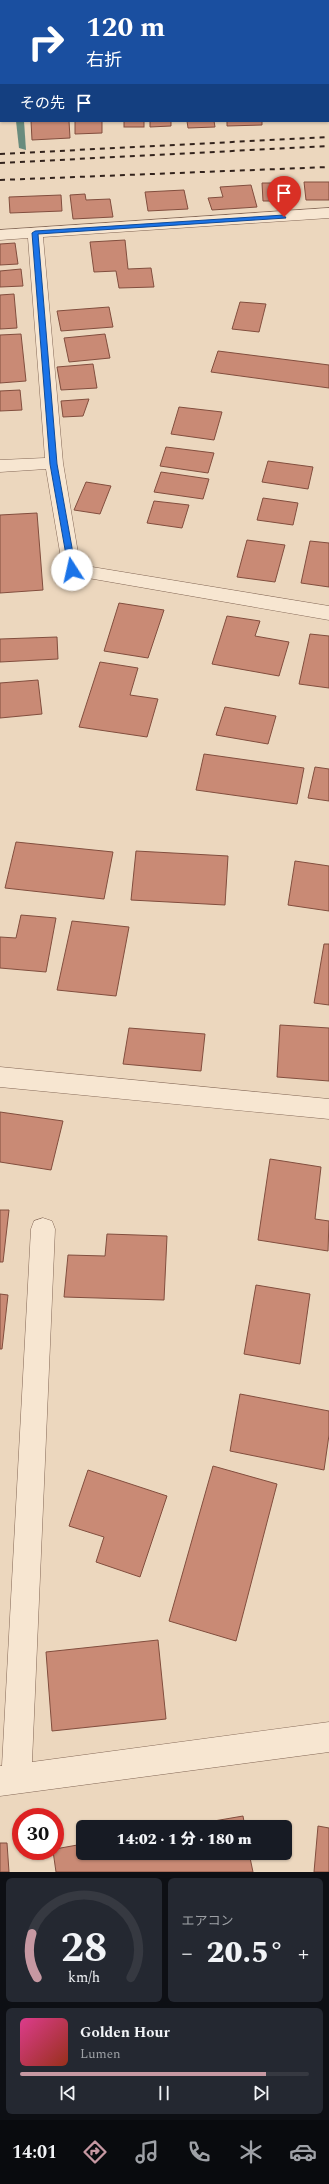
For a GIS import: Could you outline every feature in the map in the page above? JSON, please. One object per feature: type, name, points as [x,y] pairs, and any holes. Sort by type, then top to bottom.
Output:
[{"type":"street","points":[[0,235],[329,214]]},
{"type":"street","points":[[35,233],[54,464],[72,570],[329,613]]},
{"type":"street","points":[[0,466],[54,464]]},
{"type":"street","points":[[0,1077],[329,1109]]},
{"type":"street","points":[[43,1229],[8,1780],[329,1737]]},
{"type":"building","points":[[31,122],[69,122],[70,138],[32,140]]},
{"type":"building","points":[[75,122],[102,122],[102,133],[75,134]]},
{"type":"building","points":[[124,122],[144,122],[144,127],[124,127]]},
{"type":"building","points":[[150,122],[171,122],[171,126],[150,127]]},
{"type":"building","points":[[187,122],[214,122],[215,127],[188,128]]},
{"type":"building","points":[[227,122],[262,122],[262,125],[227,126]]},
{"type":"building","points":[[304,182],[329,182],[329,200],[306,200]]},
{"type":"building","points":[[262,183],[296,183],[298,201],[263,201]]},
{"type":"building","points":[[251,185],[257,207],[212,210],[208,198],[223,197],[220,187]]},
{"type":"building","points":[[184,190],[188,209],[148,211],[145,192]]},
{"type":"building","points":[[85,194],[86,200],[110,199],[113,217],[73,219],[70,195]]},
{"type":"building","points":[[61,195],[62,211],[10,213],[9,197]]},
{"type":"building","points":[[125,240],[128,269],[151,268],[154,287],[119,288],[116,271],[94,272],[90,242]]},
{"type":"building","points":[[15,243],[18,264],[0,265],[0,244]]},
{"type":"building","points":[[21,269],[23,286],[0,287],[0,271]]},
{"type":"building","points":[[14,294],[17,328],[0,329],[0,295]]},
{"type":"building","points":[[240,302],[266,304],[259,332],[232,329]]},
{"type":"building","points":[[109,307],[113,327],[61,331],[57,311]]},
{"type":"building","points":[[21,334],[26,381],[0,383],[0,335]]},
{"type":"building","points":[[105,334],[110,358],[69,362],[64,338]]},
{"type":"building","points":[[218,351],[329,365],[329,388],[211,372]]},
{"type":"building","points":[[93,364],[97,388],[61,390],[57,367]]},
{"type":"building","points":[[20,390],[22,410],[0,411],[0,391]]},
{"type":"building","points":[[89,399],[83,416],[63,417],[61,401]]},
{"type":"building","points":[[179,407],[222,412],[214,440],[171,434]]},
{"type":"building","points":[[166,447],[214,453],[208,473],[160,466]]},
{"type":"building","points":[[268,461],[313,467],[308,489],[262,482]]},
{"type":"building","points":[[161,472],[209,479],[203,499],[154,492]]},
{"type":"building","points":[[86,482],[111,486],[100,514],[74,510]]},
{"type":"building","points":[[263,498],[298,503],[293,525],[257,520]]},
{"type":"building","points":[[154,501],[189,505],[182,528],[147,523]]},
{"type":"building","points":[[37,513],[43,590],[0,593],[0,515]]},
{"type":"building","points":[[247,540],[285,545],[275,582],[237,577]]},
{"type":"building","points":[[310,541],[329,543],[329,587],[301,583]]},
{"type":"building","points":[[119,603],[164,610],[148,658],[104,651]]},
{"type":"building","points":[[227,616],[260,621],[255,636],[289,642],[279,676],[212,664]]},
{"type":"building","points":[[310,634],[329,636],[329,688],[299,684]]},
{"type":"building","points":[[57,637],[58,659],[0,662],[0,639]]},
{"type":"building","points":[[100,662],[138,668],[130,695],[158,699],[147,737],[79,727]]},
{"type":"building","points":[[38,680],[42,714],[0,718],[0,683]]},
{"type":"building","points":[[225,707],[276,716],[268,744],[216,735]]},
{"type":"building","points":[[204,754],[304,768],[297,804],[196,790]]},
{"type":"building","points":[[315,767],[329,769],[329,801],[308,798]]},
{"type":"building","points":[[16,842],[113,852],[104,899],[5,888]]},
{"type":"building","points":[[136,851],[228,856],[225,905],[131,900]]},
{"type":"building","points":[[295,861],[329,866],[329,911],[288,905]]},
{"type":"building","points":[[21,915],[56,918],[46,972],[0,968],[0,937],[16,938]]},
{"type":"building","points":[[72,921],[129,927],[116,996],[57,990]]},
{"type":"building","points":[[324,944],[329,944],[329,1005],[314,1003]]},
{"type":"building","points":[[280,1025],[329,1028],[329,1081],[277,1077]]},
{"type":"building","points":[[129,1028],[205,1034],[201,1071],[123,1064]]},
{"type":"building","points":[[0,1112],[63,1121],[51,1170],[0,1162]]},
{"type":"building","points":[[270,1159],[321,1167],[315,1219],[329,1221],[328,1251],[258,1240]]},
{"type":"building","points":[[0,1210],[9,1210],[3,1262],[0,1262]]},
{"type":"building","points":[[107,1234],[167,1236],[164,1300],[64,1297],[68,1255],[105,1256]]},
{"type":"building","points":[[256,1285],[310,1294],[300,1364],[244,1354]]},
{"type":"building","points":[[0,1294],[8,1295],[2,1349],[0,1349]]},
{"type":"building","points":[[240,1394],[329,1411],[329,1435],[324,1470],[230,1451]]},
{"type":"building","points":[[213,1466],[277,1484],[236,1641],[169,1621]]},
{"type":"building","points":[[88,1470],[167,1496],[140,1577],[96,1562],[104,1537],[69,1526]]},
{"type":"building","points":[[158,1640],[166,1719],[52,1731],[46,1652]]},
{"type":"building","points":[[243,1816],[244,1820],[220,1820]]},
{"type":"building","points":[[318,1826],[329,1828],[329,1872],[314,1872]]},
{"type":"building","points":[[0,1843],[7,1843],[9,1872],[0,1872]]},
{"type":"building","points":[[76,1845],[76,1860],[250,1860],[253,1872],[56,1872],[54,1860],[64,1860],[64,1847]]},
{"type":"waterway","points":[[20,122],[23,148]]},
{"type":"railway","points":[[0,154],[329,137]]},
{"type":"railway","points":[[0,163],[329,146]]},
{"type":"railway","points":[[0,180],[329,167]]},
{"type":"route","points":[[72,570],[54,464],[35,233],[164,226],[284,217]]}]
